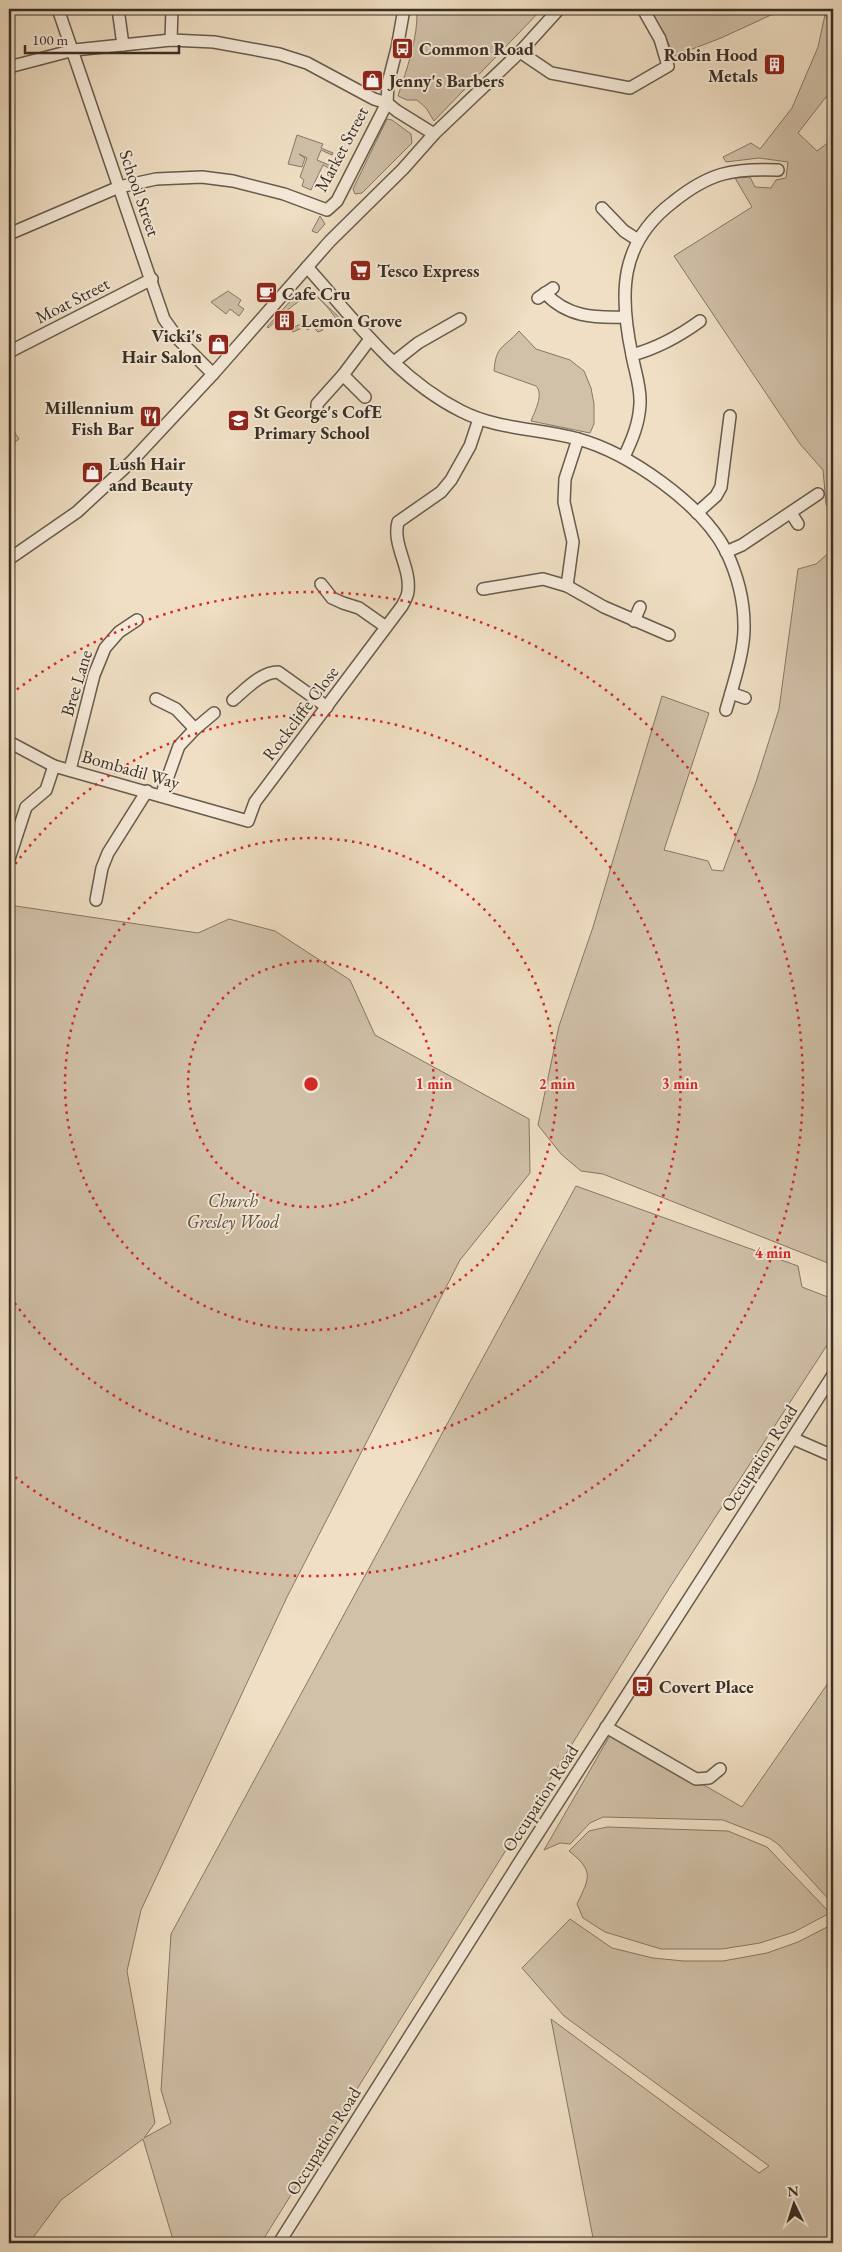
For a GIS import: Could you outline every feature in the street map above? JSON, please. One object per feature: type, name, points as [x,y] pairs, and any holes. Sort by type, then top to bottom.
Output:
[{"type":"street","name":"School Street","points":[[58,9],[74,50],[164,319],[170,330],[213,374]]},
{"type":"street","points":[[118,9],[123,44]]},
{"type":"street","points":[[171,40],[172,9]]},
{"type":"street","name":"Market Street","points":[[119,188],[156,179],[219,178],[268,189],[327,210],[337,201],[387,103],[388,83],[398,48],[404,9]]},
{"type":"street","points":[[9,559],[77,512],[131,462],[213,374],[330,241],[403,169],[434,134],[520,52],[559,9]]},
{"type":"street","points":[[520,52],[551,73],[630,88],[668,66],[660,39],[643,9]]},
{"type":"street","points":[[9,67],[74,50],[123,44],[171,40],[214,42],[279,54],[307,63],[374,99],[387,103],[397,112],[434,134]]},
{"type":"street","points":[[624,458],[634,437],[640,402],[639,386],[625,318],[624,286],[629,262],[638,240],[660,211],[700,183],[733,171],[748,169],[778,170]]},
{"type":"street","points":[[9,234],[119,188]]},
{"type":"street","points":[[602,208],[624,231],[638,240]]},
{"type":"street","points":[[307,267],[370,339],[413,379],[447,404],[479,419],[504,427],[537,430],[578,439],[624,458],[658,480],[698,513],[726,552],[737,579],[744,626],[726,710]]},
{"type":"street","name":"Moat Street","points":[[9,352],[152,279]]},
{"type":"street","points":[[546,293],[554,302],[574,313],[592,318],[625,318]]},
{"type":"street","points":[[394,362],[418,343],[460,318]]},
{"type":"street","points":[[632,355],[670,342],[700,322]]},
{"type":"street","points":[[317,415],[317,404],[343,376],[370,339]]},
{"type":"street","points":[[343,376],[365,397]]},
{"type":"street","points":[[698,513],[716,496],[721,487],[730,416]]},
{"type":"street","name":"Rockcliffe Close","points":[[248,821],[255,802],[402,606],[408,592],[407,572],[395,532],[398,522],[441,492],[452,480],[470,446],[479,419]]},
{"type":"street","points":[[567,586],[573,542],[564,502],[565,479],[578,439]]},
{"type":"street","points":[[726,552],[791,513],[818,494]]},
{"type":"street","points":[[791,513],[798,524]]},
{"type":"street","points":[[483,589],[503,591],[543,579],[567,586],[604,607],[669,635]]},
{"type":"street","points":[[321,584],[332,598],[359,608],[386,628]]},
{"type":"street","points":[[634,620],[640,607]]},
{"type":"street","name":"Bree Lane","points":[[70,770],[94,675],[105,648],[120,632],[138,620]]},
{"type":"street","points":[[232,700],[264,676],[271,672],[278,672],[327,707]]},
{"type":"street","points":[[730,693],[745,698]]},
{"type":"street","points":[[156,699],[176,709],[195,729]]},
{"type":"street","points":[[160,796],[179,746],[214,713]]},
{"type":"street","name":"Bombadil Way","points":[[9,742],[54,766],[248,821]]},
{"type":"street","points":[[9,859],[26,807],[46,790],[54,766]]},
{"type":"street","points":[[96,900],[102,868],[108,853],[147,792]]},
{"type":"street","name":"Occupation Road","points":[[279,2243],[606,1727],[794,1439],[833,1375]]},
{"type":"street","points":[[794,1439],[833,1456]]},
{"type":"street","points":[[606,1727],[696,1779],[709,1778],[720,1769]]},
{"type":"green space","points":[[417,9],[542,9],[434,121],[426,108],[417,100],[407,100],[398,96],[414,42]]},
{"type":"green space","points":[[649,9],[784,9],[721,38],[674,56],[664,33]]},
{"type":"green space","points":[[825,15],[833,24],[833,88],[798,133],[817,151],[833,139],[833,518],[826,504],[823,470],[800,444],[674,256],[752,207],[735,178],[750,177],[755,187],[771,188],[776,180],[786,178],[788,162],[759,158],[726,162],[723,157],[751,143],[760,149],[792,108],[818,47]]},
{"type":"green space","points":[[387,119],[392,120],[411,134],[412,143],[362,193],[355,194],[353,189]]},
{"type":"green space","points":[[297,135],[323,144],[321,148],[333,153],[332,155],[321,150],[317,160],[336,168],[335,171],[323,165],[311,190],[302,186],[304,180],[300,177],[307,158],[299,154],[305,158],[302,167],[288,164]]},
{"type":"green space","points":[[320,216],[325,224],[317,233],[312,231]]},
{"type":"green space","points":[[228,291],[241,300],[238,305],[244,309],[239,316],[230,309],[226,314],[211,302]]},
{"type":"green space","points":[[309,292],[318,297],[348,326],[344,329],[320,299],[310,297],[297,303],[267,327],[294,297]]},
{"type":"green space","points":[[298,325],[319,326],[323,330],[318,332],[312,326],[308,330],[304,327],[293,332],[291,330]]},
{"type":"green space","points":[[519,331],[536,349],[570,360],[584,371],[591,388],[594,404],[594,424],[590,433],[531,421],[539,398],[536,386],[494,371],[496,356],[501,348]]},
{"type":"green space","points":[[9,424],[19,439],[9,447]]},
{"type":"green space","points":[[833,549],[833,1265],[603,1174],[581,1171],[561,1154],[538,1125],[559,1026],[593,927],[662,696],[709,713],[664,850],[708,861],[712,870],[723,871],[756,782],[779,709],[798,569],[816,564]]},
{"type":"green space","name":"Church Gresley Wood","points":[[9,905],[198,933],[229,919],[275,931],[350,980],[375,1035],[529,1119],[530,1173],[460,1260],[287,1597],[141,1910],[127,1971],[155,2123],[144,2138],[171,2123],[161,2090],[171,1934],[576,1186],[798,1266],[802,1287],[833,1299],[833,1336],[670,1587],[261,2243],[174,2243],[143,2139],[61,2200],[29,2243],[9,2243]]},
{"type":"green space","points":[[833,1676],[833,1904],[778,1844],[769,1838],[723,1820],[603,1817],[590,1823],[570,1844],[560,1843],[544,1850],[612,1732],[742,1807]]},
{"type":"green space","points":[[607,1827],[728,1831],[767,1847],[830,1913],[794,1932],[760,1943],[722,1949],[661,1949],[605,1932],[583,1918],[577,1904],[587,1881],[586,1869],[569,1851],[589,1831]]},
{"type":"green space","points":[[570,1919],[612,1948],[653,1958],[684,1961],[723,1961],[767,1953],[798,1942],[833,1924],[833,2243],[594,2243],[551,2019],[759,2173],[769,2166],[564,2016],[522,1968]]},
{"type":"place","name":"Common Road","points":[[403,48]]},
{"type":"place","name":"Robin Hood Metals","points":[[774,64]]},
{"type":"place","name":"Jenny's Barbers","points":[[373,80]]},
{"type":"place","name":"Tesco Express","points":[[361,270]]},
{"type":"place","name":"Cafe Cru","points":[[266,293]]},
{"type":"place","name":"Lemon Grove","points":[[285,320]]},
{"type":"place","name":"Vicki's Hair Salon","points":[[218,345]]},
{"type":"place","name":"Millennium Fish Bar","points":[[150,417]]},
{"type":"place","name":"St George's CofE Primary School","points":[[238,421]]},
{"type":"place","name":"Lush Hair and Beauty","points":[[93,473]]},
{"type":"place","name":"Covert Place","points":[[643,1686]]}]
